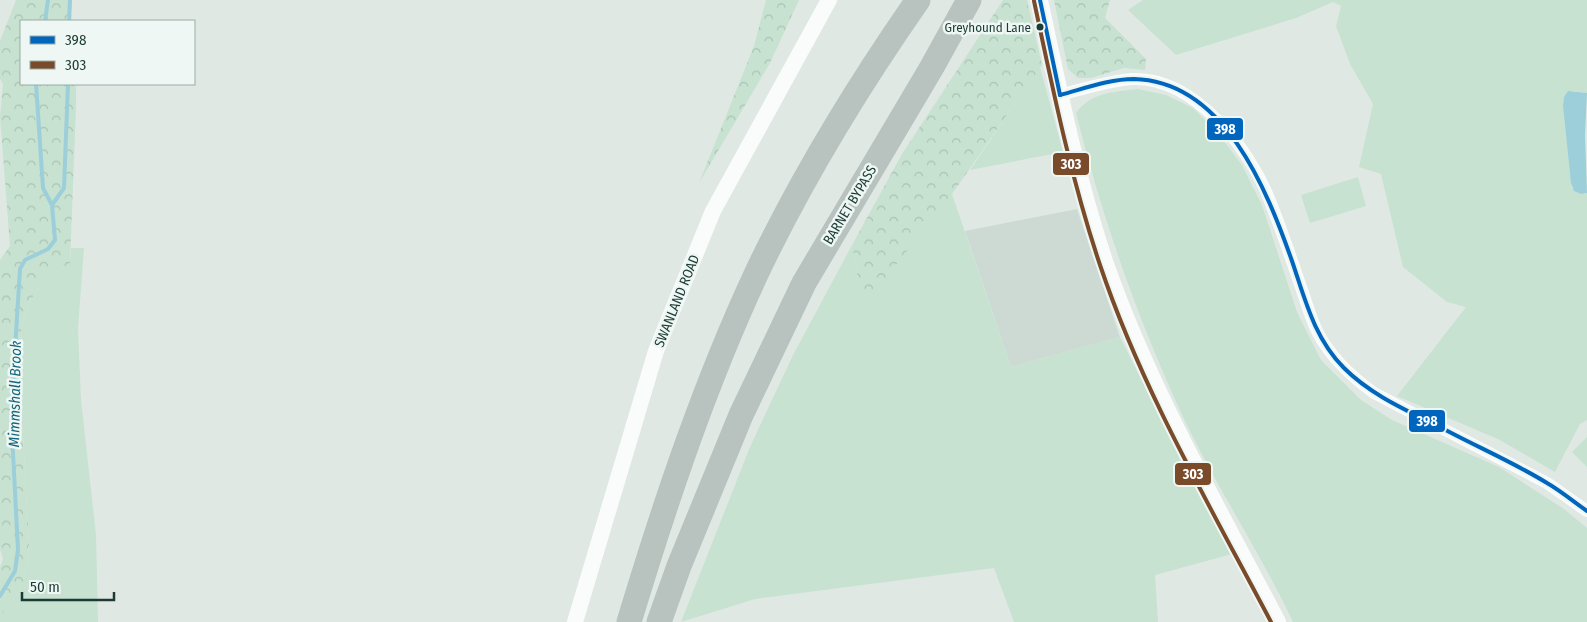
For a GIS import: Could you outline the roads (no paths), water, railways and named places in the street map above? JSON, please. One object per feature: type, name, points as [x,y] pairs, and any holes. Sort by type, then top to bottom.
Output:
[{"type":"highway","points":[[629,622],[689,438],[723,350],[758,270],[814,164],[875,61],[918,0]]},
{"type":"highway","name":"BARNET BYPASS","points":[[659,622],[679,566],[741,415],[804,284],[932,67],[969,0]]},
{"type":"highway","points":[[932,67],[981,0]]},
{"type":"street","name":"SWANLAND ROAD","points":[[575,622],[656,352],[713,210],[829,0]]},
{"type":"street","points":[[1040,0],[1054,69],[1086,201],[1107,265],[1136,340],[1166,407],[1278,622]]},
{"type":"street","points":[[1060,95],[1133,79],[1166,84],[1182,91],[1198,102],[1232,139],[1257,176],[1269,199],[1318,333],[1334,357],[1352,377],[1374,393],[1548,483],[1587,511]]},
{"type":"water","points":[[1568,91],[1587,93],[1585,135],[1587,193],[1581,194],[1574,191],[1571,183],[1563,106],[1564,97]]},
{"type":"waterway","name":"Mimmshall Brook","points":[[45,20],[48,0]]},
{"type":"waterway","name":"Mimmshall Brook","points":[[69,20],[70,0]]},
{"type":"waterway","name":"Mimmshall Brook","points":[[36,85],[43,188],[52,205]]},
{"type":"waterway","name":"Mimmshall Brook","points":[[0,596],[15,571],[18,550],[11,414],[20,269],[25,260],[48,249],[55,240],[52,205],[64,188],[68,85]]},
{"type":"place","name":"Greyhound Lane","points":[[1040,27]]}]
